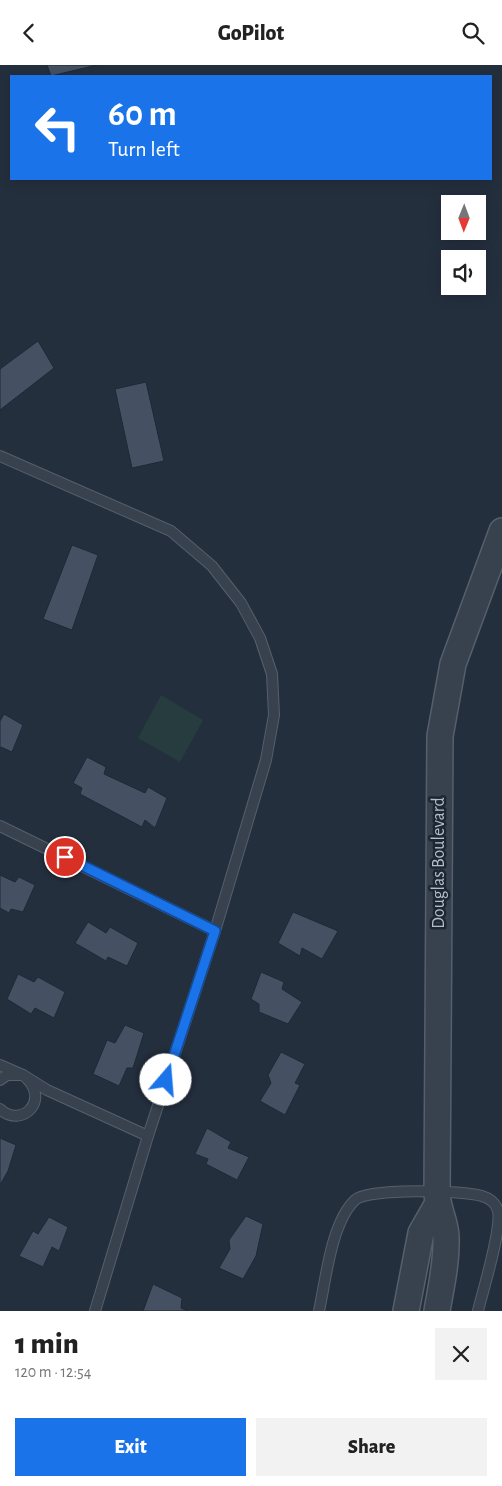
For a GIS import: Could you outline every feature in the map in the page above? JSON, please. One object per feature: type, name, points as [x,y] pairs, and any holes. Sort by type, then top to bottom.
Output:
[{"type":"street","name":"Douglas Boulevard","points":[[437,1311],[445,1263],[446,1235],[437,1199],[440,736],[453,664],[502,531]]},
{"type":"street","name":"Douglas Boulevard","points":[[406,1311],[422,1233],[437,1199]]},
{"type":"lane","points":[[0,456],[171,531],[212,566],[241,603],[260,638],[272,674],[274,715],[266,760],[215,931],[148,1136],[95,1311]]},
{"type":"lane","points":[[0,826],[215,931]]},
{"type":"lane","points":[[0,1065],[23,1075],[47,1090],[148,1136]]},
{"type":"lane","points":[[0,1080],[7,1075],[23,1075],[32,1083],[36,1100],[31,1109],[22,1115],[14,1116],[0,1109]]},
{"type":"lane","points":[[319,1311],[336,1235],[343,1215],[356,1199],[377,1192],[437,1199],[480,1195],[492,1201],[498,1211],[497,1233],[478,1311]]},
{"type":"green space","points":[[161,695],[203,720],[180,762],[138,738]]},
{"type":"building","points":[[47,65],[97,65],[55,75],[51,75]]},
{"type":"building","points":[[38,341],[54,368],[0,410],[0,369]]},
{"type":"building","points":[[146,382],[164,461],[132,468],[115,389]]},
{"type":"building","points":[[72,545],[98,555],[72,630],[43,619]]},
{"type":"building","points":[[4,714],[23,725],[12,752],[0,748],[0,721]]},
{"type":"building","points":[[87,757],[106,767],[104,774],[145,793],[148,787],[167,798],[155,828],[145,820],[142,827],[80,794],[82,788],[73,783]]},
{"type":"building","points":[[0,875],[15,882],[19,877],[35,885],[23,912],[11,909],[9,913],[0,908]]},
{"type":"building","points":[[293,912],[338,931],[322,959],[302,948],[300,956],[278,943]]},
{"type":"building","points":[[88,922],[106,933],[110,927],[138,943],[127,966],[108,957],[106,961],[75,943]]},
{"type":"building","points":[[261,972],[284,982],[282,989],[302,1002],[288,1024],[259,1012],[259,1004],[251,999]]},
{"type":"building","points":[[18,974],[34,982],[38,977],[65,992],[54,1018],[35,1008],[31,1014],[7,999]]},
{"type":"building","points":[[125,1025],[144,1033],[133,1068],[127,1068],[119,1086],[93,1074],[107,1040],[115,1043]]},
{"type":"building","points":[[281,1052],[305,1064],[295,1083],[300,1085],[285,1115],[260,1101],[271,1083],[268,1075]]},
{"type":"building","points":[[207,1128],[231,1142],[228,1148],[249,1157],[237,1180],[206,1164],[208,1159],[195,1154]]},
{"type":"building","points":[[0,1138],[16,1145],[8,1171],[0,1185]]},
{"type":"building","points":[[246,1216],[263,1224],[256,1256],[243,1279],[219,1268],[230,1249],[229,1240]]},
{"type":"building","points":[[49,1217],[68,1227],[59,1251],[52,1247],[43,1267],[19,1256],[33,1231],[38,1234]]},
{"type":"building","points":[[153,1284],[182,1298],[181,1308],[188,1311],[143,1311]]},
{"type":"route","points":[[65,857],[215,931],[166,1080]]}]
